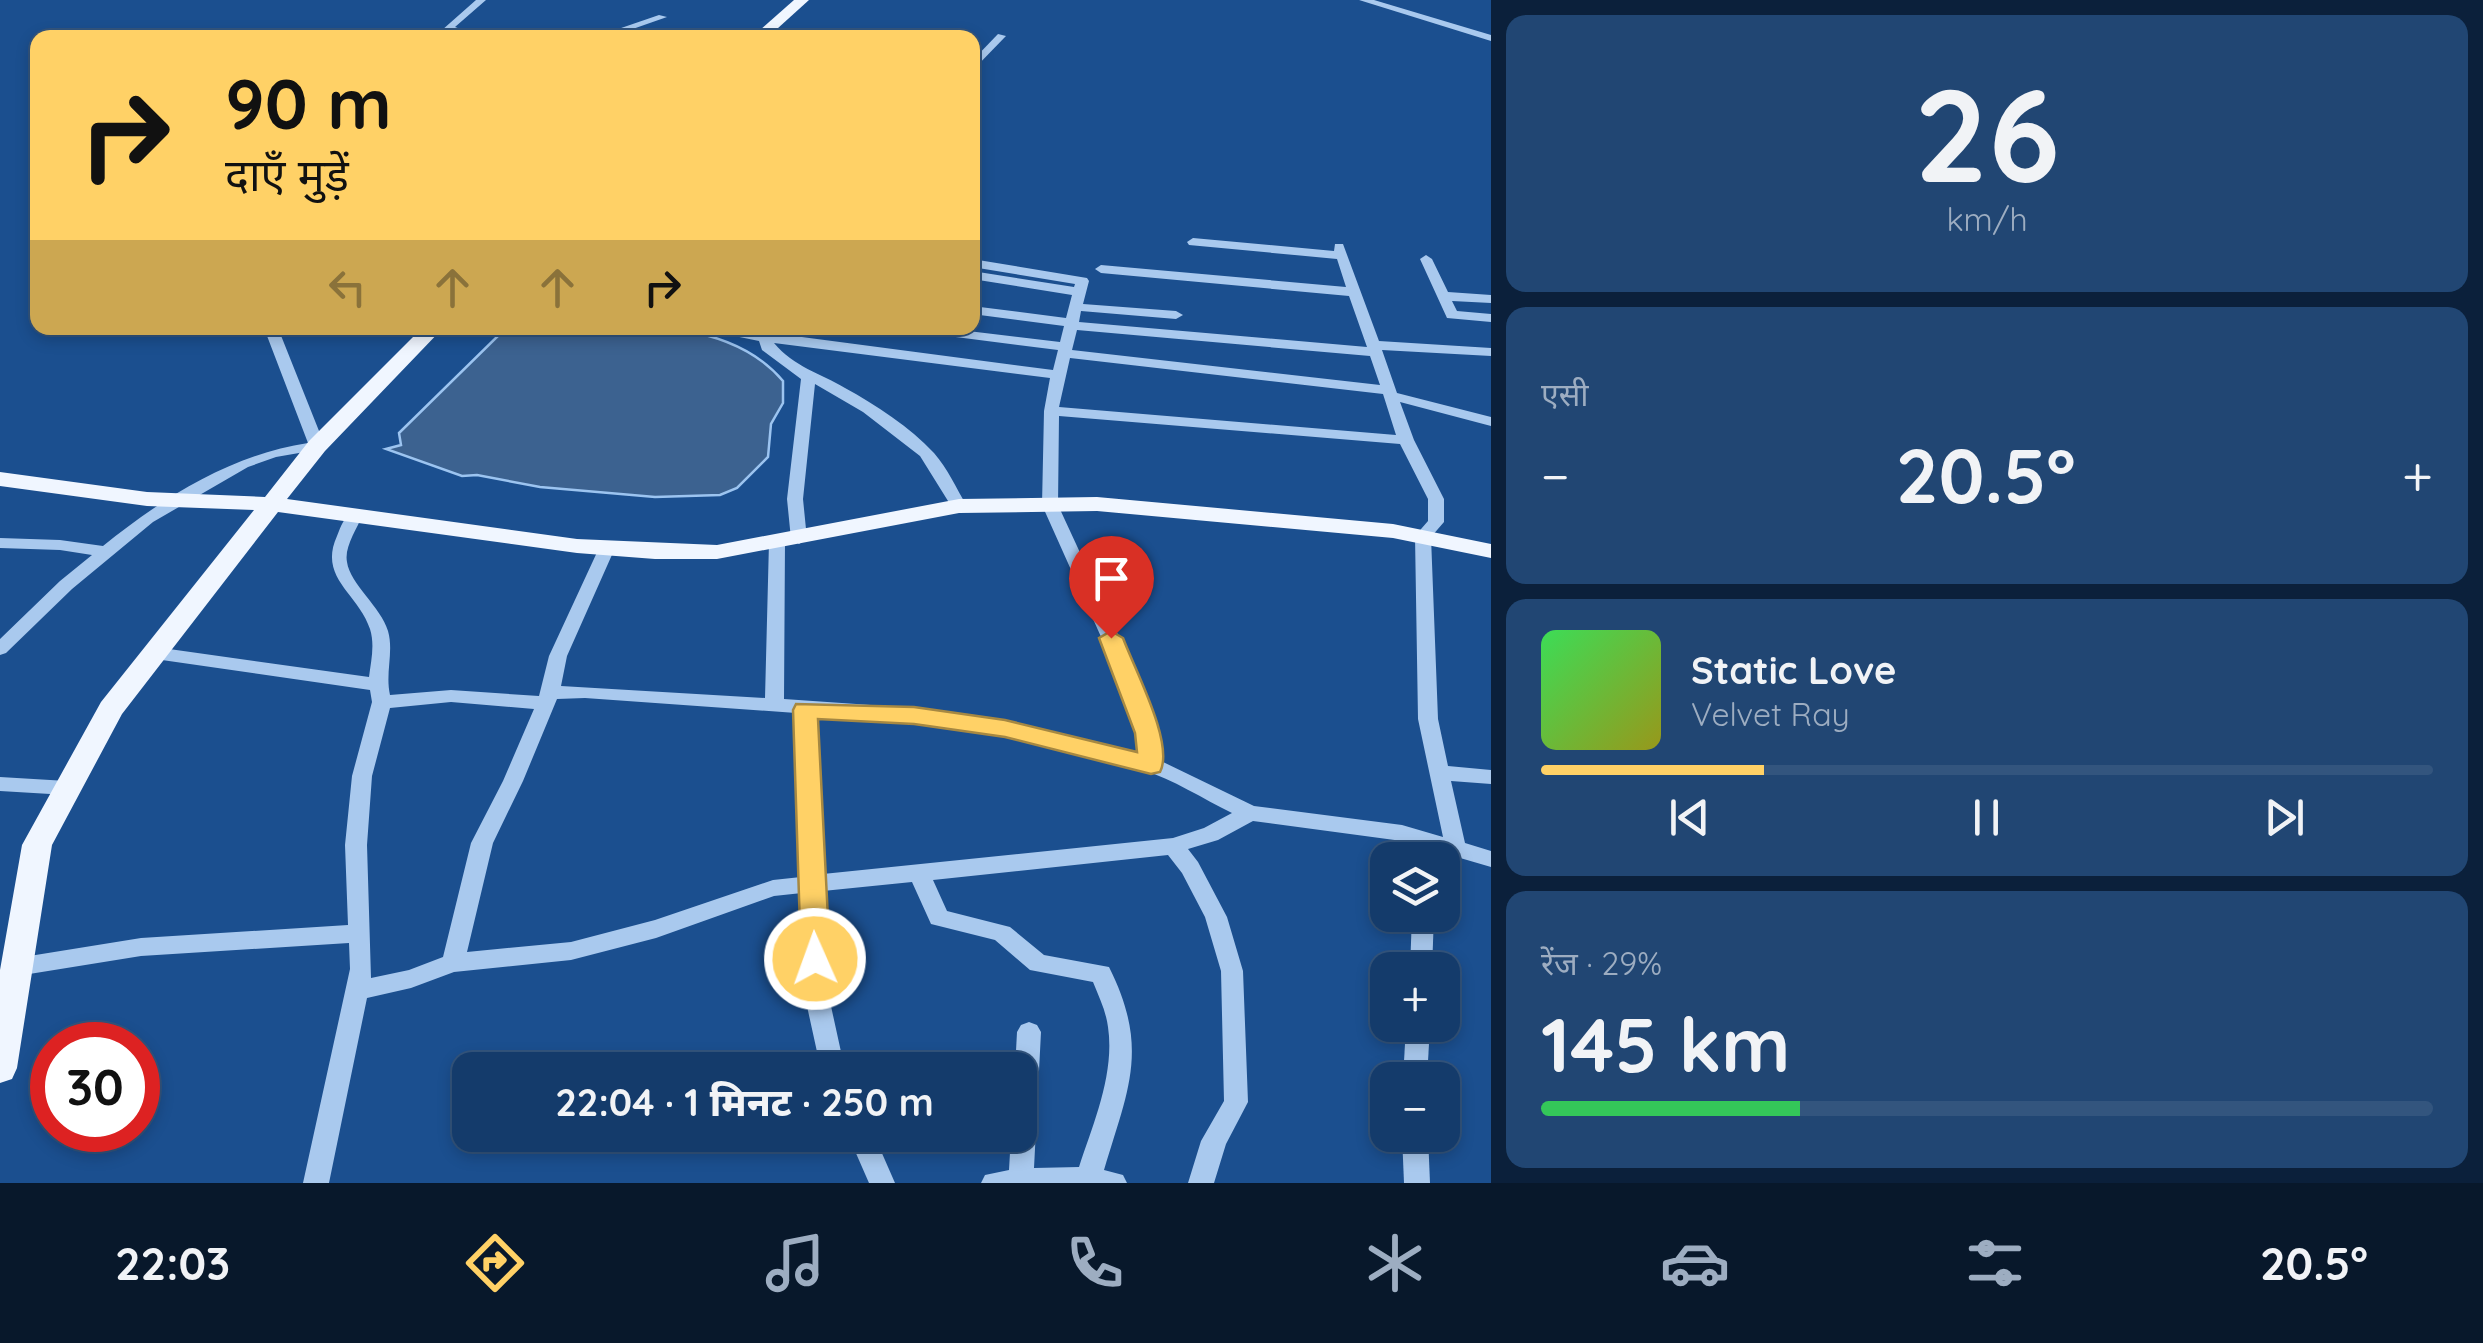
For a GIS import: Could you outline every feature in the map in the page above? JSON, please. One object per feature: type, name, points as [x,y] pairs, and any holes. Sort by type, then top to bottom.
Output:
[{"type":"main road","points":[[767,30],[802,0]]},
{"type":"main road","points":[[0,1068],[37,844],[111,709],[317,446],[425,335]]},
{"type":"main road","points":[[0,479],[147,499],[270,504],[607,548],[717,552],[959,506],[1050,505],[1208,512],[1423,536],[1490,551]]},
{"type":"street","points":[[446,28],[481,0]]},
{"type":"street","points":[[1364,0],[1490,38]]},
{"type":"street","points":[[621,30],[662,17]]},
{"type":"street","points":[[446,28],[453,30]]},
{"type":"street","points":[[980,59],[1000,36]]},
{"type":"street","points":[[1193,242],[1341,252],[1406,440],[1436,499],[1436,522],[1423,536],[1428,718],[1454,842]]},
{"type":"street","points":[[1426,259],[1452,315],[1490,318]]},
{"type":"street","points":[[980,264],[1082,281],[1052,411],[1050,505],[1148,733],[1151,765]]},
{"type":"street","points":[[1101,269],[1354,292]]},
{"type":"street","points":[[980,278],[1078,300],[1176,316]]},
{"type":"street","points":[[1442,296],[1490,299]]},
{"type":"street","points":[[980,311],[1072,324],[1376,349],[1490,352]]},
{"type":"street","points":[[0,649],[105,552],[147,519],[242,464],[317,446],[274,335]]},
{"type":"street","points":[[750,335],[1058,375]]},
{"type":"street","points":[[962,335],[1392,394],[1490,422]]},
{"type":"street","points":[[766,338],[767,348],[808,378],[818,378],[840,391],[928,456],[959,506]]},
{"type":"street","points":[[774,707],[788,540],[808,378]]},
{"type":"street","points":[[1052,411],[1406,440]]},
{"type":"street","points":[[316,1183],[361,969],[356,845],[362,776],[380,693],[382,647],[378,626],[338,564],[339,550],[354,516]]},
{"type":"street","points":[[0,544],[60,545],[105,552]]},
{"type":"street","points":[[453,963],[482,842],[548,698],[558,656],[607,548]]},
{"type":"street","points":[[154,653],[380,693],[548,698],[585,692],[914,715],[1005,728],[1151,765],[1250,813],[1402,833],[1415,842]]},
{"type":"street","points":[[805,710],[816,997],[830,1052]]},
{"type":"street","points":[[1440,773],[1490,778]]},
{"type":"street","points":[[0,784],[68,788]]},
{"type":"street","points":[[357,990],[411,978],[453,963],[572,952],[656,929],[772,888],[1173,846],[1211,834],[1250,813]]},
{"type":"street","points":[[1173,846],[1190,868],[1216,918],[1232,971],[1236,1102],[1214,1141],[1201,1183]]},
{"type":"street","points":[[1460,851],[1490,858]]},
{"type":"street","points":[[918,871],[939,918],[1002,933],[1038,963],[1101,974],[1114,1006],[1122,1039],[1101,1182],[994,1183]]},
{"type":"street","points":[[17,967],[141,946],[360,933]]},
{"type":"street","points":[[1021,1181],[1029,1032]]},
{"type":"street","points":[[868,1152],[882,1183]]},
{"type":"street","points":[[1416,1152],[1417,1183]]},
{"type":"water","points":[[499,335],[702,335],[757,357],[783,381],[783,403],[771,424],[768,457],[737,488],[720,495],[655,497],[462,476],[386,449],[401,445],[399,433]]},
{"type":"route","points":[[815,959],[805,710],[914,715],[1005,728],[1151,765],[1148,733],[1111,638]]}]
